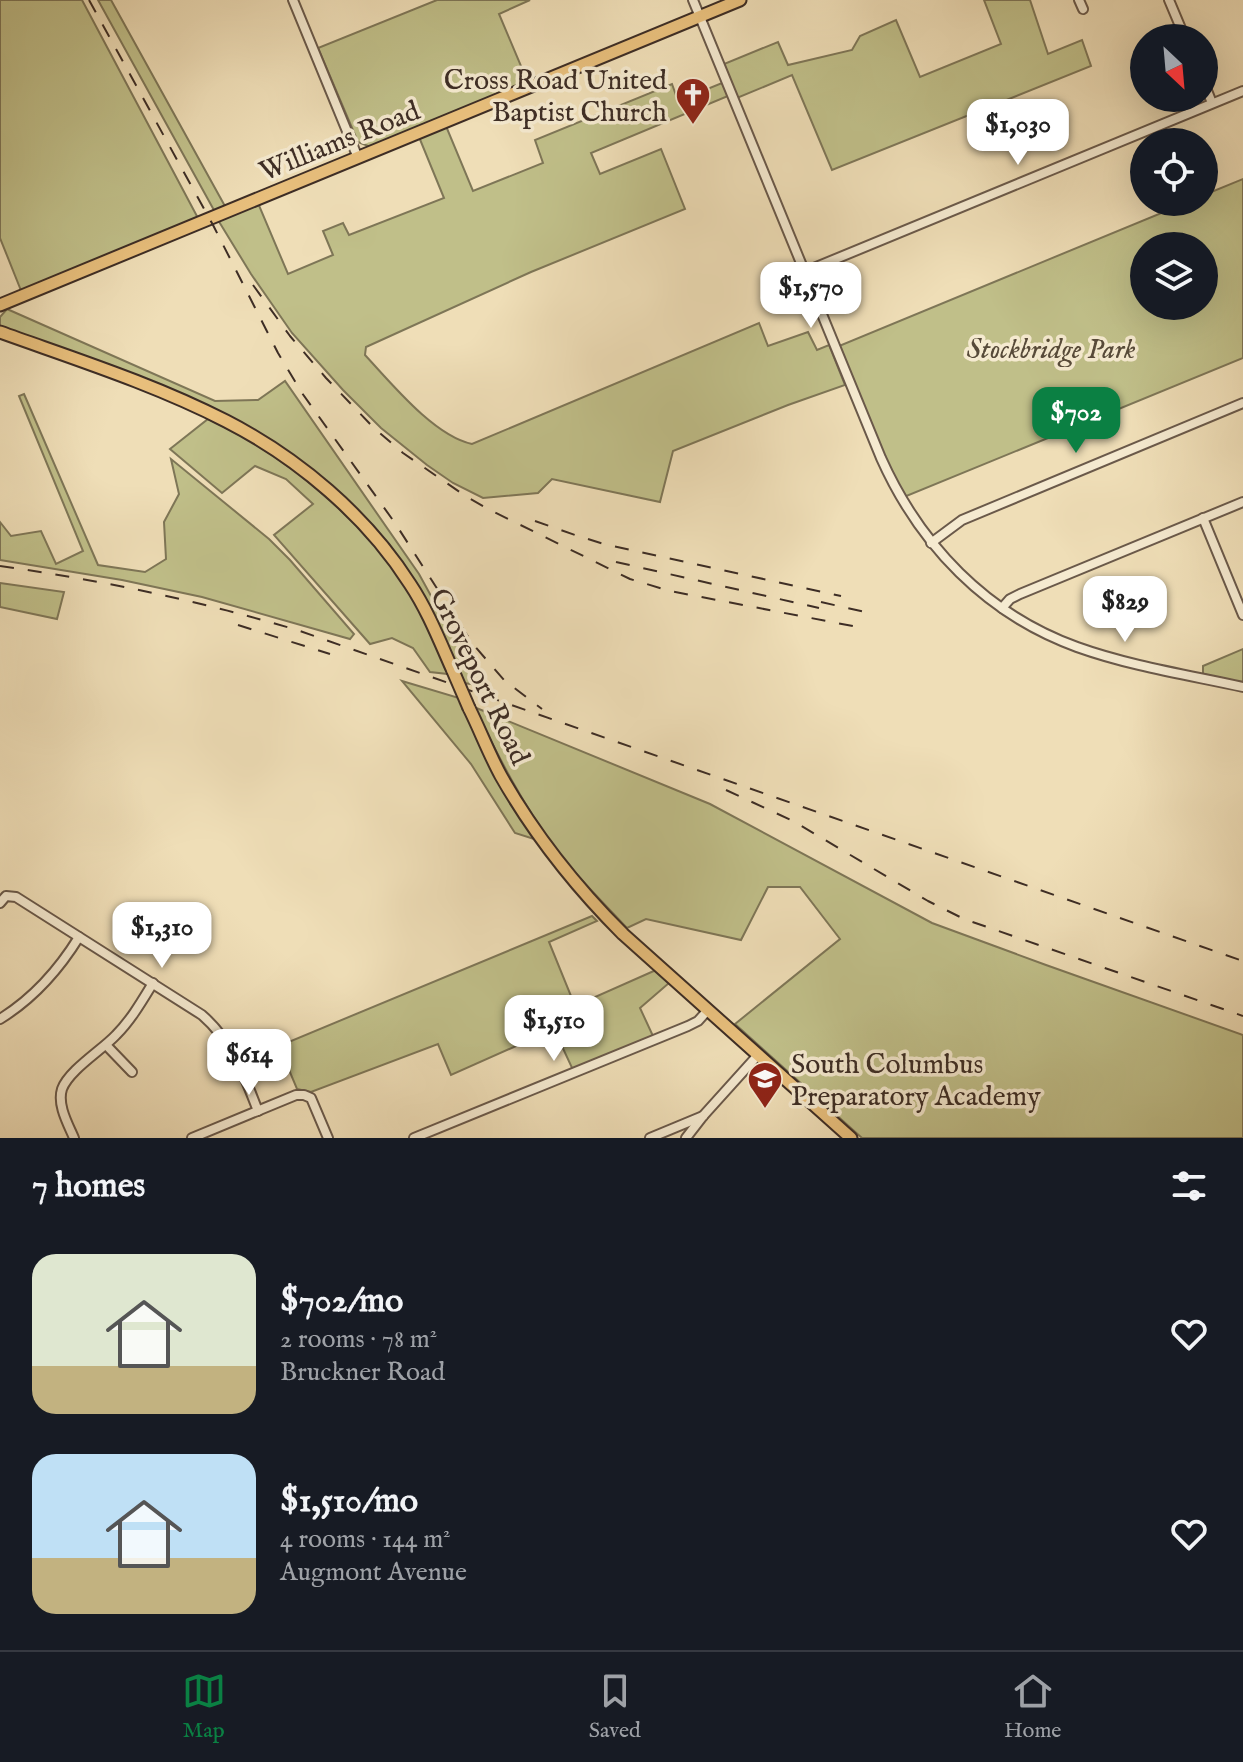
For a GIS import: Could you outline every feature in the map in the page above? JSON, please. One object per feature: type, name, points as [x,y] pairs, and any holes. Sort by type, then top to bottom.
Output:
[{"type":"main road","name":"Williams Road","points":[[0,305],[740,0]]},
{"type":"main road","name":"Groveport Road","points":[[0,332],[185,402],[240,429],[298,467],[345,507],[392,558],[421,603],[495,763],[535,830],[561,866],[623,934],[851,1138]]},
{"type":"street","points":[[293,0],[358,158]]},
{"type":"street","points":[[693,0],[888,474],[909,513],[931,543],[967,581],[1035,628],[1090,651],[1243,687]]},
{"type":"street","points":[[1169,0],[1179,24]]},
{"type":"street","points":[[1218,101],[1243,91]]},
{"type":"street","points":[[804,272],[1190,112]]},
{"type":"street","points":[[931,543],[962,520],[1243,403]]},
{"type":"street","points":[[1002,608],[1015,596],[1243,502]]},
{"type":"street","points":[[1203,518],[1243,615]]},
{"type":"street","points":[[3,900],[16,897],[202,1015],[221,1033],[238,1061],[258,1111]]},
{"type":"street","points":[[0,1019],[37,991],[66,958],[79,937]]},
{"type":"street","points":[[74,1138],[62,1104],[64,1085],[130,1018],[153,983]]},
{"type":"street","points":[[414,1138],[688,1026],[708,1010]]},
{"type":"street","points":[[106,1045],[132,1072]]},
{"type":"street","points":[[686,1138],[758,1055]]},
{"type":"street","points":[[192,1138],[296,1095],[308,1096],[315,1105],[328,1138]]},
{"type":"street","points":[[650,1138],[703,1116]]},
{"type":"green space","points":[[0,0],[82,0],[199,220],[22,293],[0,238]]},
{"type":"green space","points":[[98,0],[111,0],[226,208],[215,212]]},
{"type":"green space","points":[[437,0],[530,0],[499,14],[529,85],[375,146],[358,142],[318,48]]},
{"type":"green space","points":[[984,0],[1030,0],[1048,54],[1082,40],[1091,66],[832,170],[792,75],[737,98],[724,64],[778,42],[788,65],[852,50],[860,36],[896,20],[920,77],[1001,44]]},
{"type":"green space","points":[[722,83],[728,96],[591,153],[600,174],[661,149],[685,209],[531,272],[366,347],[365,355],[428,420],[443,431],[472,444],[759,323],[768,346],[808,332],[817,350],[829,345],[845,385],[673,451],[660,502],[552,479],[538,493],[483,498],[453,483],[381,428],[292,333],[218,220],[258,203],[288,274],[333,255],[323,231],[343,223],[349,235],[444,198],[419,137],[446,126],[473,191],[543,163],[535,140],[672,84],[678,101]]},
{"type":"green space","name":"Stockbridge Park","points":[[1243,179],[1243,358],[904,497],[886,462],[839,346],[1154,216],[1218,216],[1218,189]]},
{"type":"green space","points":[[7,309],[215,401],[258,400],[285,381],[419,574],[469,665],[471,684],[464,683],[417,584],[387,542],[360,513],[312,471],[141,379],[0,326],[0,317]]},
{"type":"green space","points":[[24,394],[98,565],[145,572],[166,559],[164,522],[179,494],[171,459],[269,539],[354,634],[350,639],[202,597],[0,560],[0,522],[11,536],[41,531],[56,564],[83,551],[19,396]]},
{"type":"green space","points":[[208,419],[252,442],[295,471],[338,508],[377,548],[408,590],[448,674],[430,672],[413,648],[392,638],[370,644],[274,535],[313,504],[286,479],[255,466],[222,493],[170,449]]},
{"type":"green space","points":[[0,583],[64,592],[57,619],[0,607]]},
{"type":"green space","points":[[1243,649],[1243,683],[1203,674],[1203,666]]},
{"type":"green space","points":[[402,681],[459,698],[496,775],[534,839],[515,833],[471,764]]},
{"type":"green space","points":[[474,707],[710,804],[932,923],[1243,1035],[1243,1138],[862,1138],[735,1024],[840,939],[800,887],[768,887],[741,940],[646,919],[627,928],[573,870],[544,832],[512,780]]},
{"type":"green space","points":[[592,916],[597,921],[549,942],[575,1006],[656,970],[669,983],[640,1008],[653,1036],[573,1070],[554,1029],[451,1075],[438,1044],[311,1092],[297,1089],[279,1046]]},
{"type":"railway","points":[[89,0],[302,393],[395,523],[472,643],[504,680],[542,709]]},
{"type":"railway","points":[[253,285],[290,336],[374,428],[403,453],[488,509],[630,579],[670,591],[863,628]]},
{"type":"railway","points":[[535,521],[604,544],[841,596]]},
{"type":"railway","points":[[616,562],[819,608]]},
{"type":"railway","points":[[0,566],[150,592],[297,630],[1243,961]]},
{"type":"railway","points":[[821,602],[865,612]]},
{"type":"railway","points":[[238,625],[330,654]]},
{"type":"railway","points":[[726,790],[793,821],[964,919],[1243,1016]]},
{"type":"place","name":"Cross Road United Baptist Church","points":[[693,126]]},
{"type":"place","name":"South Columbus Preparatory Academy","points":[[765,1110]]}]
